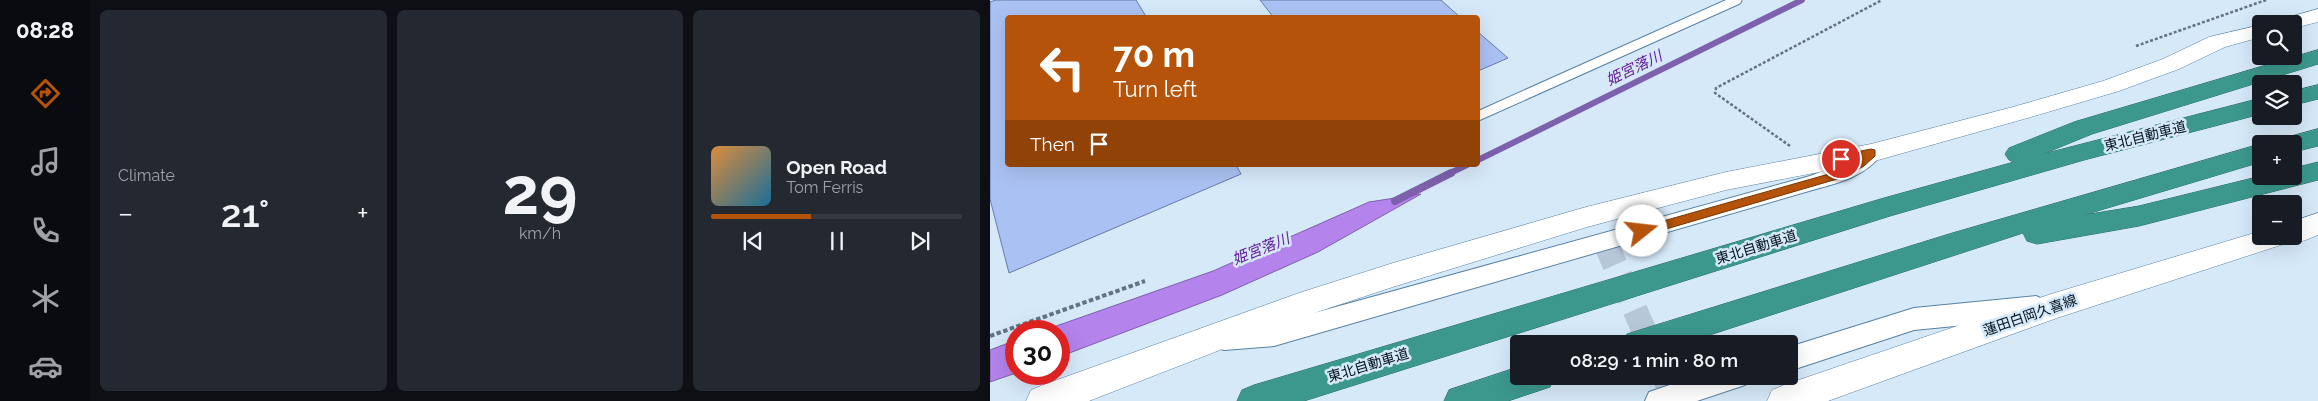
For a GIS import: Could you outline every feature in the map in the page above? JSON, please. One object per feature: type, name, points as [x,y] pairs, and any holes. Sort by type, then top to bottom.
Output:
[{"type":"highway","points":[[1884,208],[2083,128],[2318,56]]},
{"type":"highway","points":[[2302,96],[2318,92]]},
{"type":"highway","name":"東北自動車道","points":[[1254,401],[1884,208],[2080,152],[2252,108]]},
{"type":"highway","points":[[2302,142],[2318,137]]},
{"type":"highway","points":[[1667,335],[1920,253],[2252,156]]},
{"type":"highway","points":[[1920,253],[2139,216],[2318,171]]},
{"type":"highway","points":[[1461,401],[1510,385]]},
{"type":"street","points":[[2302,20],[2318,15]]},
{"type":"street","points":[[1043,401],[1310,302],[1392,275],[1586,217],[1726,182],[1871,153],[2111,86],[2171,64],[2217,42],[2252,32]]},
{"type":"street","points":[[1210,340],[1274,335],[1780,192],[1840,175],[1860,164],[1871,153]]},
{"type":"street","points":[[2302,229],[2318,224]]},
{"type":"street","name":"蓮田白岡久喜線","points":[[1784,401],[2051,306],[2252,244]]},
{"type":"street","points":[[1798,356],[1914,319],[2051,306]]},
{"type":"street","points":[[1659,401],[1708,385]]},
{"type":"lane","points":[[1480,115],[1736,0]]},
{"type":"path","points":[[1810,164],[1798,152],[1715,93],[1716,88],[1882,0]]},
{"type":"path","points":[[990,336],[1145,281]]},
{"type":"shaded area","points":[[1421,194],[1318,252],[1222,295],[1070,353],[1070,321],[1213,271],[1369,202]]},
{"type":"shaded area","points":[[1005,344],[1005,377],[990,382],[990,350]]},
{"type":"building","points":[[996,0],[1136,0],[1145,15],[1005,15],[1005,167],[1237,167],[1241,174],[1009,273],[990,199],[990,2]]},
{"type":"building","points":[[1260,0],[1441,0],[1458,15],[1272,15]]},
{"type":"building","points":[[1480,34],[1508,58],[1480,70]]},
{"type":"waterway","name":"姫宮落川","points":[[1480,159],[1802,0]]},
{"type":"waterway","name":"姫宮落川","points":[[1448,174],[1463,167]]},
{"type":"waterway","name":"姫宮落川","points":[[1395,201],[1451,173]]},
{"type":"tunnel","points":[[1605,242],[1646,335]]},
{"type":"tunnel","points":[[1668,385],[1673,396]]},
{"type":"route","points":[[1642,231],[1840,175],[1860,164],[1871,153],[1841,159]]}]
